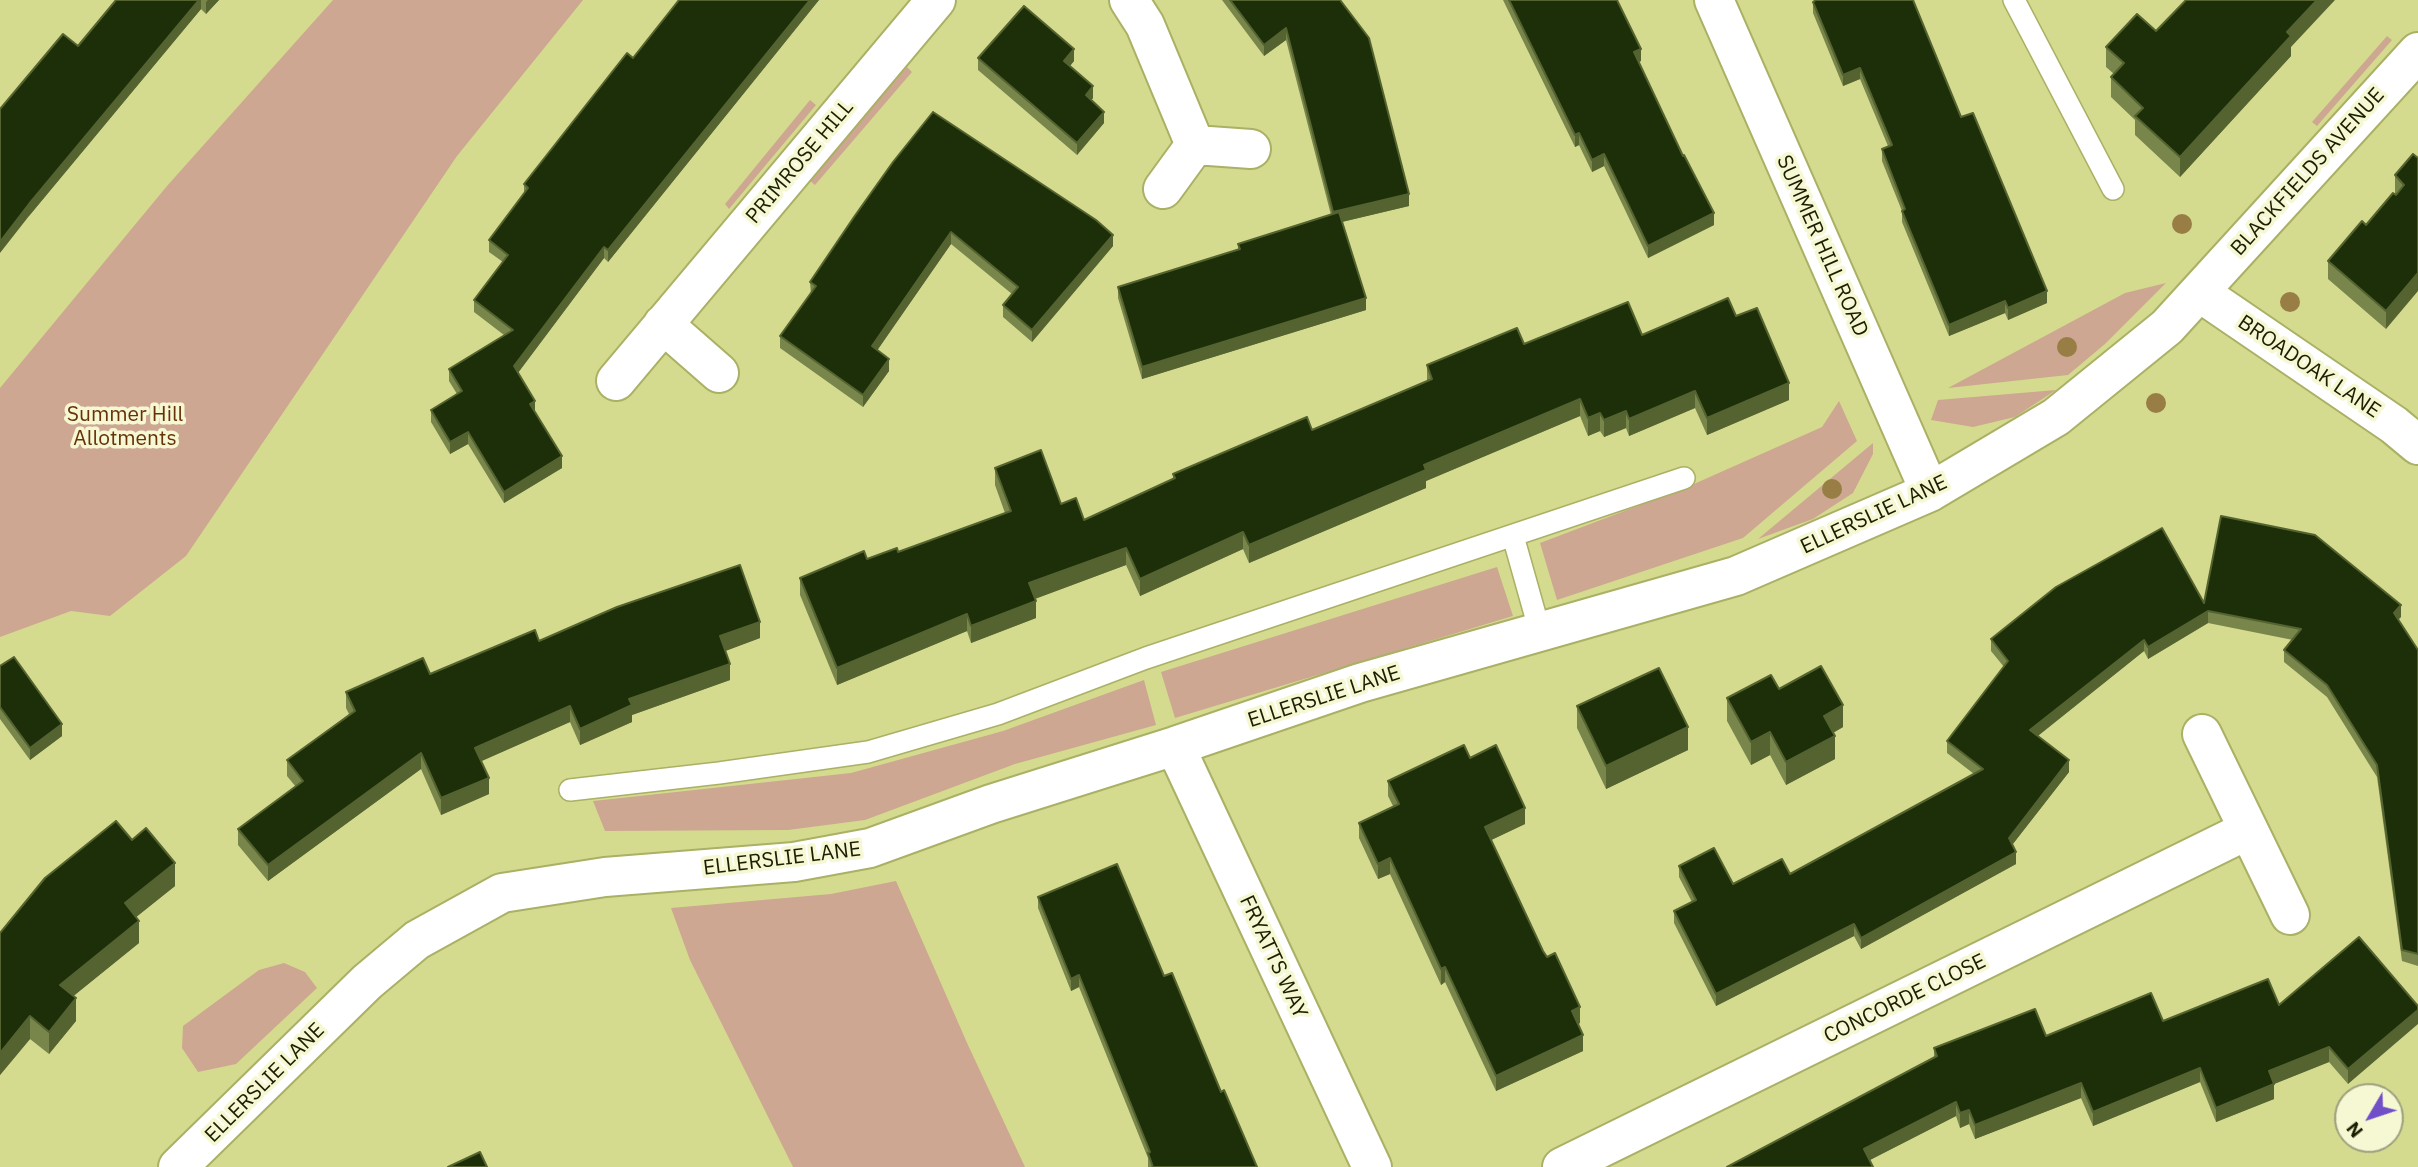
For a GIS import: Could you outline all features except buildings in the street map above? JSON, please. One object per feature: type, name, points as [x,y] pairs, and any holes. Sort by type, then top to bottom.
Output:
[{"type":"street","name":"PRIMROSE HILL","points":[[616,381],[936,0]]},
{"type":"street","points":[[1129,0],[1145,25],[1195,145]]},
{"type":"street","name":"SUMMER HILL ROAD","points":[[1714,0],[1930,492]]},
{"type":"street","name":"BLACKFIELDS AVENUE","points":[[2199,292],[2418,52]]},
{"type":"street","points":[[1195,145],[1251,149]]},
{"type":"street","points":[[1163,188],[1195,145]]},
{"type":"street","name":"ELLERSLIE LANE","points":[[178,1167],[367,982],[417,940],[502,894],[605,877],[794,862],[870,848],[991,804],[1175,746],[1360,683],[1737,576],[1930,492],[2056,417],[2167,327],[2199,292]]},
{"type":"street","name":"BROADOAK LANE","points":[[2199,292],[2394,425],[2418,445]]},
{"type":"street","points":[[663,324],[719,373]]},
{"type":"street","points":[[2202,734],[2290,915]]},
{"type":"street","name":"FRYATTS WAY","points":[[1175,746],[1371,1167]]},
{"type":"street","name":"CONCORDE CLOSE","points":[[1562,1167],[2248,830]]},
{"type":"lane","points":[[2014,0],[2113,189]]},
{"type":"lane","points":[[570,790],[868,752],[998,714],[1146,658],[1684,478]]},
{"type":"lane","points":[[1513,536],[1540,632]]},
{"type":"green space","name":"Summer Hill Allotments","points":[[333,0],[583,0],[457,156],[186,556],[110,616],[71,611],[0,637],[0,388],[167,186]]},
{"type":"green space","points":[[2387,36],[2392,40],[2317,126],[2312,122]]},
{"type":"green space","points":[[907,67],[912,72],[815,185],[809,180]]},
{"type":"green space","points":[[810,100],[816,105],[729,209],[725,204]]},
{"type":"green space","points":[[2166,283],[2105,344],[2068,375],[1948,388],[2125,293]]},
{"type":"green space","points":[[2056,390],[2015,417],[1973,427],[1931,420],[1938,400]]},
{"type":"green space","points":[[1839,401],[1857,441],[1743,538],[1557,600],[1540,543],[1685,488],[1822,427]]},
{"type":"green space","points":[[1873,443],[1873,454],[1853,493],[1813,519],[1758,539]]},
{"type":"green space","points":[[1497,567],[1513,616],[1175,718],[1161,672]]},
{"type":"green space","points":[[1144,680],[1156,725],[1015,764],[865,820],[788,830],[605,831],[593,801],[851,773],[1003,731]]},
{"type":"green space","points":[[896,881],[1025,1167],[793,1167],[690,960],[671,908],[831,894]]},
{"type":"green space","points":[[284,963],[305,972],[317,988],[236,1064],[198,1072],[182,1048],[183,1026],[259,970]]}]
